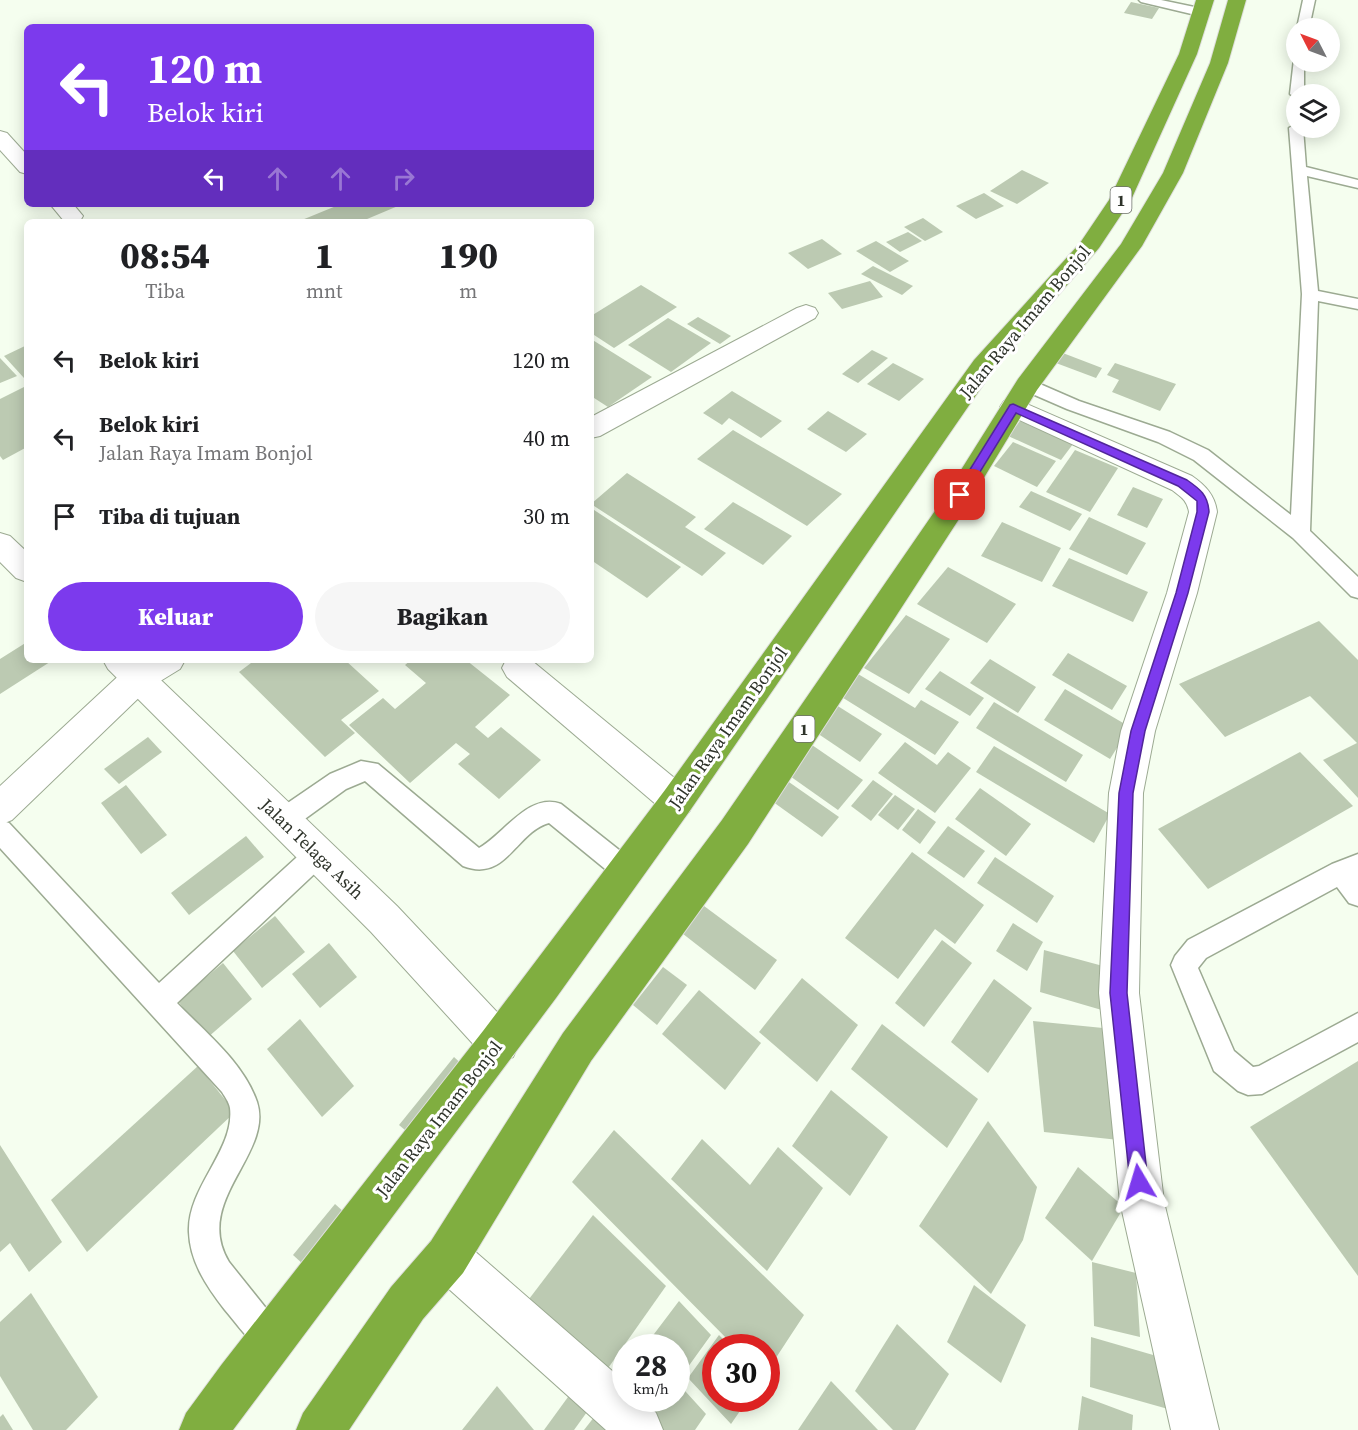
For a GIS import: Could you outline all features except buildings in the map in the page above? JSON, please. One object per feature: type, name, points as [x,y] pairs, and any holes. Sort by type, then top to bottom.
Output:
[{"type":"highway","name":"Jalan Raya Imam Bonjol","points":[[320,1430],[407,1303],[447,1257],[577,1047],[735,832],[949,512],[1020,396],[1131,246],[1173,173],[1219,63],[1237,0]]},
{"type":"highway","name":"Jalan Raya Imam Bonjol","points":[[203,1430],[270,1338],[499,1043],[624,869],[677,801],[983,366],[1088,248],[1120,200],[1188,54],[1202,6]]},
{"type":"highway","points":[[983,366],[1020,396]]},
{"type":"street","points":[[0,137],[24,162]]},
{"type":"street","points":[[594,427],[806,313]]},
{"type":"street","points":[[1020,396],[1182,483],[1199,494],[1203,501],[1203,512],[1182,593],[1138,731],[1126,793],[1119,993],[1142,1202],[1195,1430]]},
{"type":"street","points":[[0,544],[24,567]]},
{"type":"street","points":[[0,808],[128,669],[156,663]]},
{"type":"street","points":[[518,668],[677,801]]},
{"type":"street","name":"Jalan Telaga Asih","points":[[128,669],[384,919],[499,1043]]},
{"type":"street","points":[[447,1257],[626,1415],[639,1430]]},
{"type":"lane","points":[[1145,0],[1202,6]]},
{"type":"lane","points":[[1306,18],[1309,0]]},
{"type":"lane","points":[[1296,138],[1310,294],[1299,533]]},
{"type":"lane","points":[[1298,169],[1358,184]]},
{"type":"lane","points":[[1310,294],[1358,304]]},
{"type":"lane","points":[[1020,396],[1073,405],[1164,436],[1201,455],[1299,533],[1358,590]]},
{"type":"lane","points":[[282,821],[326,790],[357,771],[364,770],[370,771],[472,858],[479,860],[495,854],[537,815],[553,812],[624,869]]},
{"type":"lane","points":[[0,831],[232,1082],[244,1107],[244,1129],[208,1200],[204,1226],[207,1252],[223,1281],[270,1338]]},
{"type":"lane","points":[[157,1003],[317,855]]},
{"type":"lane","points":[[1358,894],[1349,869],[1197,949],[1184,964],[1224,1061],[1248,1081],[1262,1080],[1358,1027]]},
{"type":"route","points":[[960,495],[1013,407],[1182,483],[1199,494],[1203,501],[1203,512],[1182,593],[1138,731],[1126,793],[1119,993],[1139,1182]]}]
